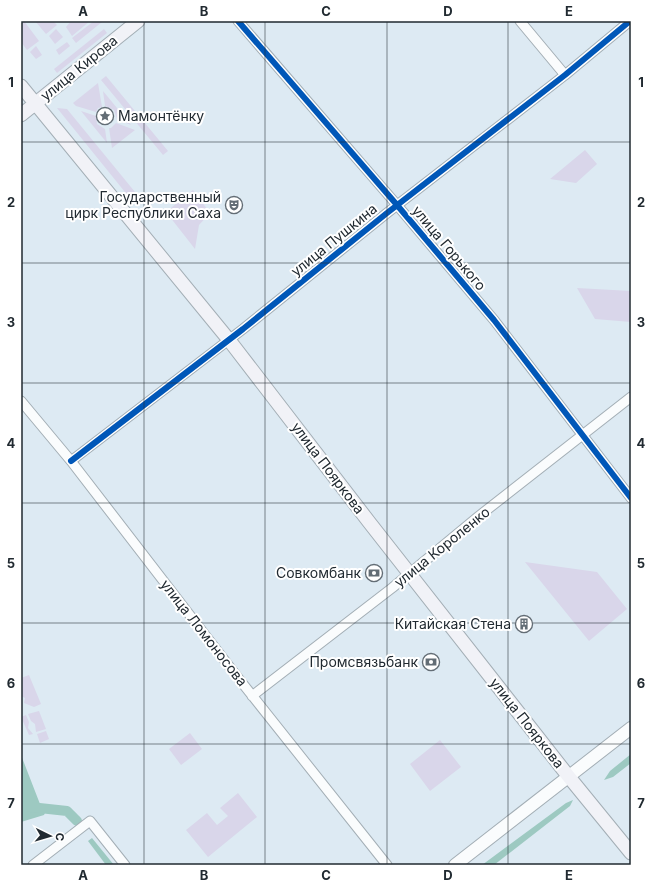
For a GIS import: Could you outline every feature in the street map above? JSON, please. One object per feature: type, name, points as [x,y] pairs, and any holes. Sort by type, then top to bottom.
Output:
[{"type":"main road","name":"улица Кирова","points":[[21,115],[138,21]]},
{"type":"main road","name":"улица Пояркова","points":[[21,86],[229,340],[409,574],[631,853]]},
{"type":"street","name":"улица Горького","points":[[238,21],[398,205],[494,320],[631,498]]},
{"type":"street","points":[[520,21],[565,75]]},
{"type":"street","name":"улица Пушкина","points":[[71,461],[229,340],[398,205],[565,75],[630,21]]},
{"type":"street","name":"улица Короленко","points":[[252,696],[409,574],[631,397]]},
{"type":"street","name":"улица Ломоносова","points":[[21,401],[71,461],[252,696],[387,865]]},
{"type":"street","points":[[455,865],[631,728]]},
{"type":"street","points":[[33,865],[90,821],[125,865]]},
{"type":"shaded area","points":[[21,21],[24,21],[39,41],[27,50],[21,42]]},
{"type":"shaded area","points":[[35,21],[53,21],[57,25],[46,34]]},
{"type":"shaded area","points":[[71,21],[90,21],[72,36],[66,27]]},
{"type":"shaded area","points":[[94,21],[102,22],[76,43],[72,38]]},
{"type":"shaded area","points":[[56,29],[63,37],[55,44],[49,36]]},
{"type":"shaded area","points":[[104,29],[107,33],[57,73],[54,69]]},
{"type":"shaded area","points":[[67,42],[70,46],[59,55],[56,50]]},
{"type":"shaded area","points":[[36,46],[42,55],[36,59],[30,52]]},
{"type":"shaded area","points":[[106,76],[168,151],[163,155],[101,80]]},
{"type":"shaded area","points":[[98,83],[102,107],[98,108],[96,112],[76,106],[73,103]]},
{"type":"shaded area","points":[[103,91],[131,125],[117,119],[114,110],[105,106]]},
{"type":"shaded area","points":[[57,108],[67,109],[135,192],[129,197]]},
{"type":"shaded area","points":[[81,111],[96,116],[97,124],[105,129],[107,143]]},
{"type":"shaded area","points":[[116,123],[135,130],[112,148],[109,128]]},
{"type":"shaded area","points":[[585,150],[597,164],[576,183],[550,179]]},
{"type":"shaded area","points":[[193,190],[210,213],[199,225],[195,249],[166,212]]},
{"type":"shaded area","points":[[577,288],[631,291],[631,322],[595,319]]},
{"type":"shaded area","points":[[525,562],[597,572],[627,609],[589,641]]},
{"type":"shaded area","points":[[29,675],[41,704],[34,707],[24,703],[25,698],[21,696],[21,678]]},
{"type":"shaded area","points":[[39,711],[46,729],[36,732],[35,724],[31,721],[28,714]]},
{"type":"shaded area","points":[[26,715],[29,722],[28,728],[33,734],[29,735],[21,717]]},
{"type":"shaded area","points":[[46,731],[49,739],[40,743],[37,734]]},
{"type":"shaded area","points":[[190,733],[202,749],[181,765],[169,749]]},
{"type":"shaded area","points":[[440,740],[461,767],[430,791],[410,764]]},
{"type":"shaded area","points":[[631,754],[631,763],[613,777],[604,780],[610,771]]},
{"type":"shaded area","points":[[21,755],[40,804],[48,807],[44,815],[21,822]]},
{"type":"shaded area","points":[[238,793],[257,817],[208,857],[186,830],[207,813],[217,825],[228,816],[220,808]]},
{"type":"shaded area","points":[[573,800],[570,806],[494,865],[482,865],[566,803]]},
{"type":"shaded area","points":[[92,838],[114,865],[106,865],[88,841]]},
{"type":"waterway","points":[[21,806],[67,811],[77,821]]},
{"type":"cycle path","points":[[238,21],[494,320],[631,498]]},
{"type":"cycle path","points":[[71,461],[243,329],[387,213],[565,75],[630,21]]},
{"type":"place","name":"Мамонтёнку","points":[[105,116]]},
{"type":"place","name":"Государственный цирк Республики Саха","points":[[234,205]]},
{"type":"place","name":"Совкомбанк","points":[[374,573]]},
{"type":"place","name":"Китайская Стена","points":[[524,624]]},
{"type":"place","name":"Промсвязьбанк","points":[[431,662]]}]
